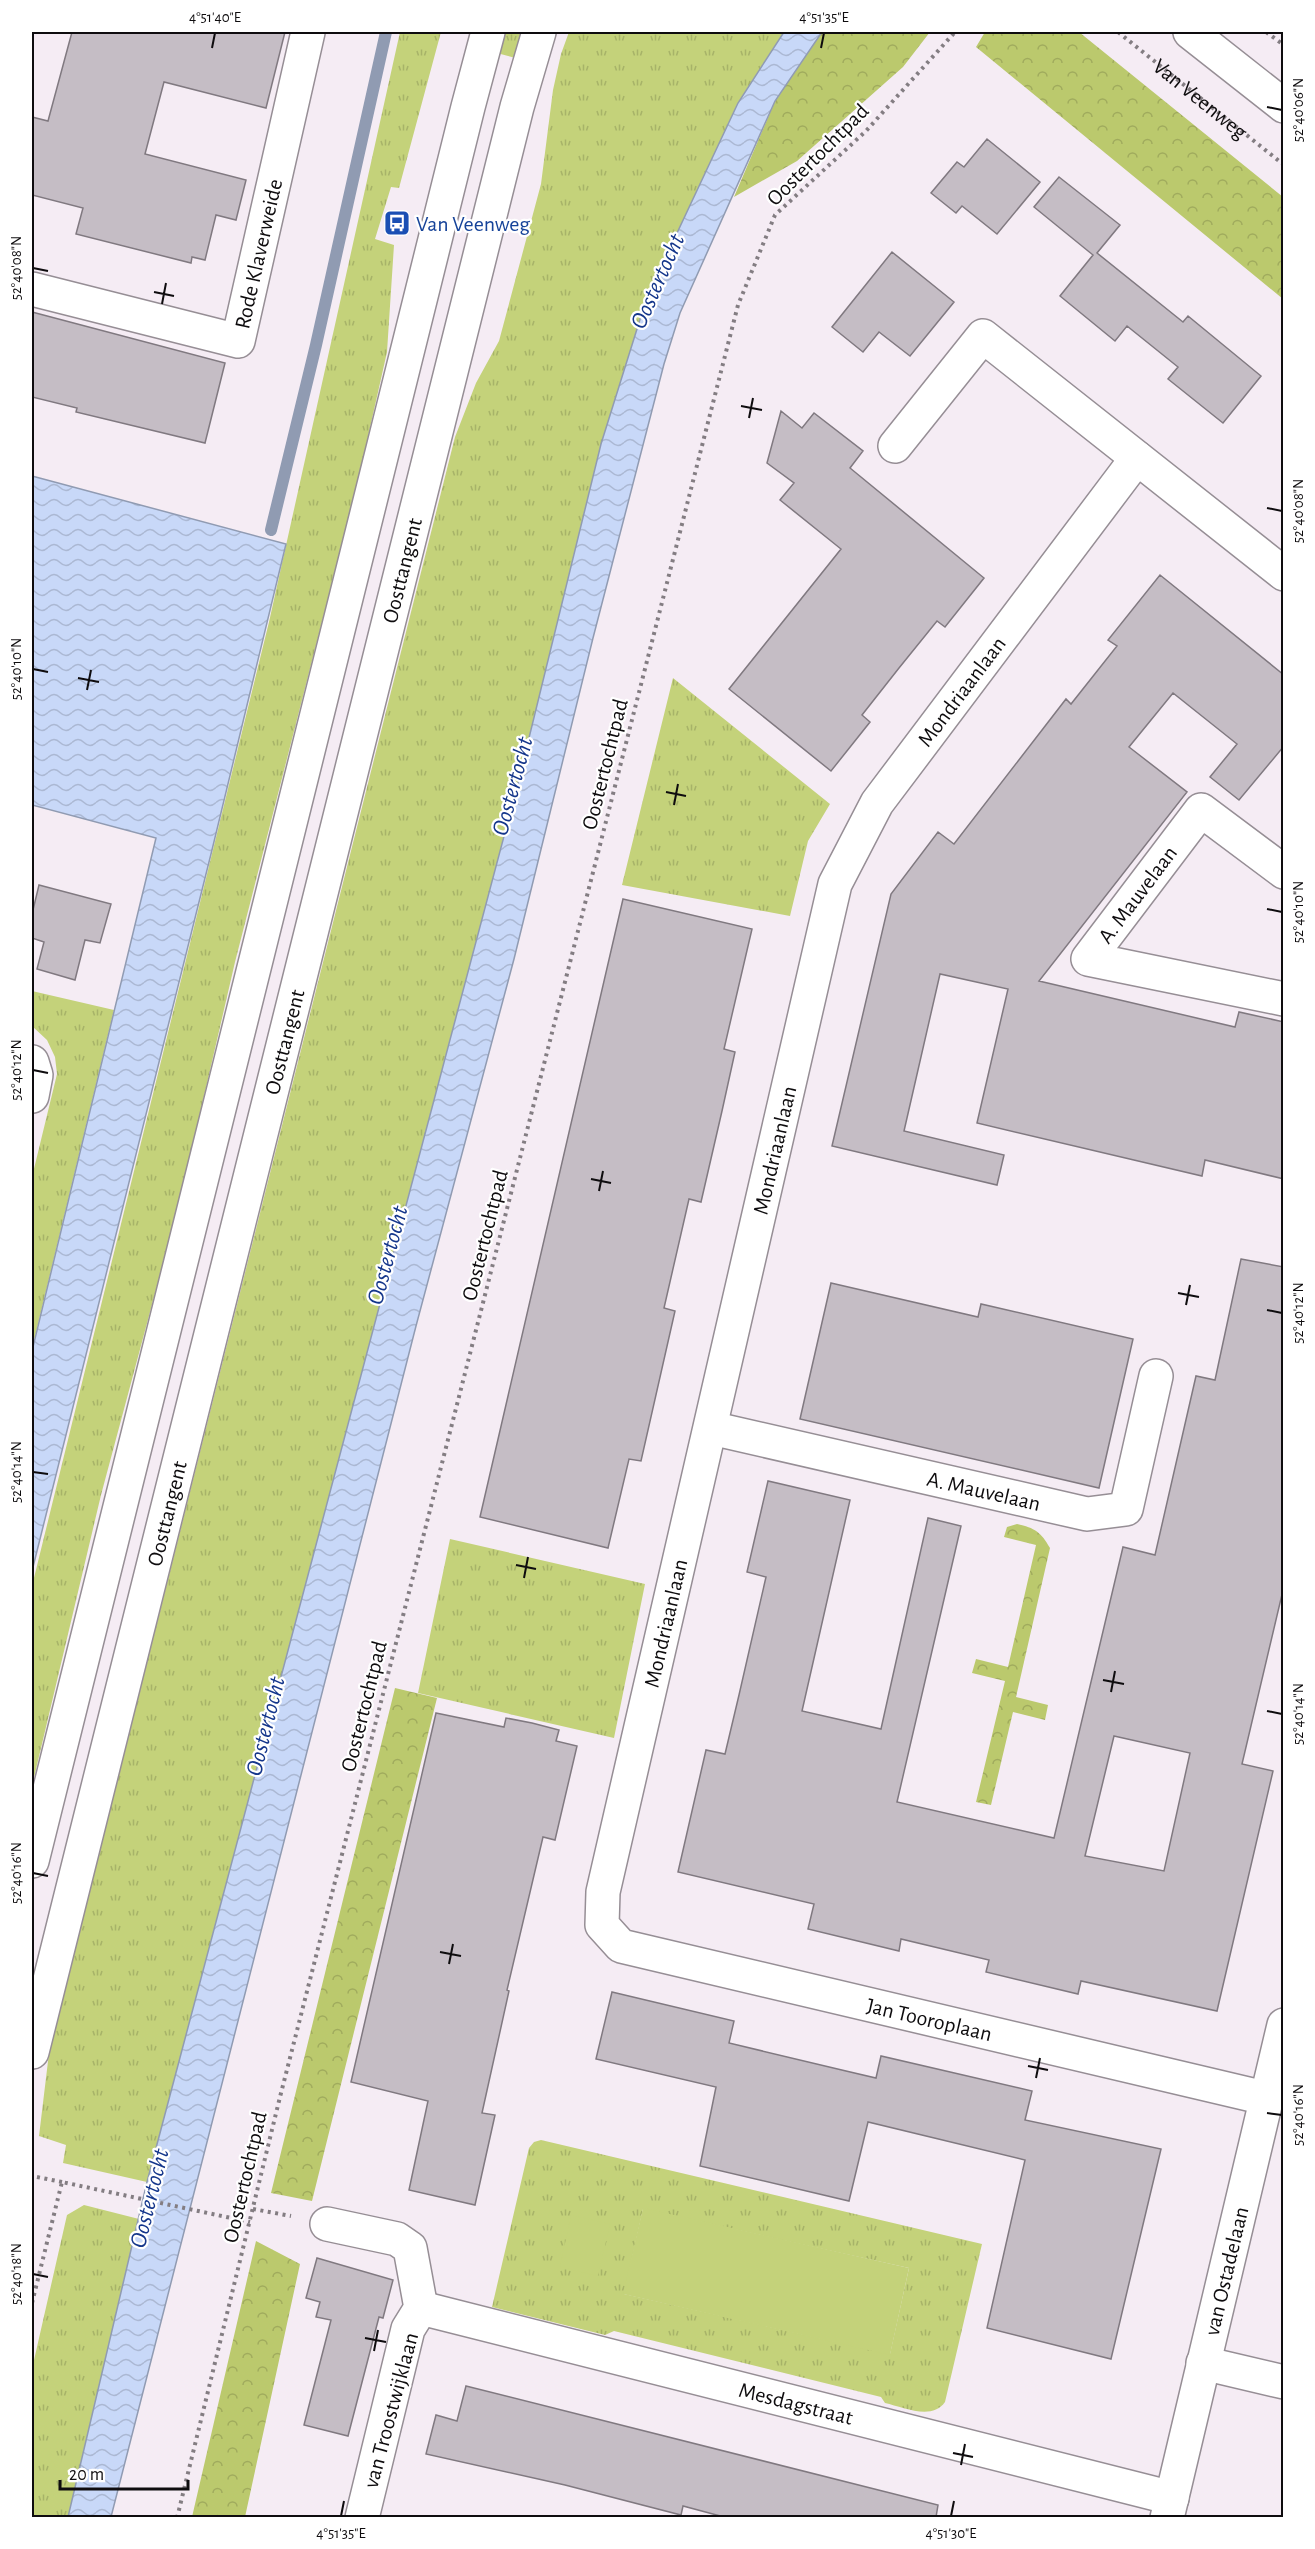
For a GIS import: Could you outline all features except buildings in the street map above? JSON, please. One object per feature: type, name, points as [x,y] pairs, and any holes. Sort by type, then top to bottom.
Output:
[{"type":"street","name":"Rode Klaverweide","points":[[32,289],[238,340],[308,32]]},
{"type":"street","name":"Oosttangent","points":[[32,1861],[488,32]]},
{"type":"street","name":"Oosttangent","points":[[32,2052],[514,119],[539,32]]},
{"type":"street","name":"Van Veenweg","points":[[1190,32],[1284,106]]},
{"type":"street","points":[[895,446],[983,336],[1284,574]]},
{"type":"street","name":"Mondriaanlaan","points":[[602,1925],[603,1892],[835,884],[877,803],[1137,458]]},
{"type":"street","name":"A. Mauvelaan","points":[[1284,872],[1201,810],[1088,959],[1284,999]]},
{"type":"street","points":[[32,1062],[36,1075],[32,1096]]},
{"type":"street","name":"A. Mauvelaan","points":[[711,1428],[1087,1514],[1126,1509],[1156,1376]]},
{"type":"street","name":"Jan Tooroplaan","points":[[602,1925],[621,1946],[1265,2098]]},
{"type":"street","name":"van Ostadelaan","points":[[1170,2508],[1284,2025]]},
{"type":"street","name":"van Troostwijklaan","points":[[327,2224],[397,2239],[410,2248],[422,2308],[408,2330],[362,2517]]},
{"type":"street","name":"Mesdagstraat","points":[[422,2308],[1170,2508]]},
{"type":"street","points":[[1203,2363],[1284,2382]]},
{"type":"path","name":"Oostertochtpad","points":[[177,2517],[283,2086],[738,305],[775,215],[866,130],[955,32]]},
{"type":"path","name":"Van Veenweg","points":[[1118,32],[1284,165]]},
{"type":"path","points":[[1266,32],[1284,45]]},
{"type":"path","points":[[37,2177],[250,2222]]},
{"type":"path","points":[[32,2303],[62,2182]]},
{"type":"green space","points":[[400,32],[441,32],[399,188],[391,187],[375,239],[394,245],[387,352],[358,481],[235,962],[180,1200],[101,1495],[32,1786],[32,1586],[269,622]]},
{"type":"green space","points":[[502,32],[521,32],[519,59],[493,52]]},
{"type":"green space","points":[[569,32],[784,32],[738,103],[647,297],[601,444],[516,791],[147,2182],[63,2163],[66,2145],[39,2136],[49,2053],[455,437],[476,383],[499,341],[541,184],[553,90],[561,54]]},
{"type":"green space","points":[[822,32],[930,32],[903,67],[797,161],[734,197],[775,101]]},
{"type":"green space","points":[[985,32],[1079,32],[1283,197],[1283,299],[976,47]]},
{"type":"green space","points":[[673,678],[830,804],[808,841],[790,916],[622,885]]},
{"type":"green space","points":[[32,991],[114,1010],[32,1349],[32,1177],[57,1074],[55,1057],[47,1040],[32,1026]]},
{"type":"green space","points":[[1017,1524],[1037,1532],[1050,1548],[1016,1697],[1048,1705],[1045,1720],[1013,1712],[991,1805],[976,1802],[1005,1681],[972,1673],[976,1659],[1008,1667],[1036,1545],[1004,1537],[1007,1527]]},
{"type":"green space","points":[[450,1539],[645,1584],[614,1738],[418,1693]]},
{"type":"green space","points":[[395,1688],[437,1698],[312,2201],[271,2193]]},
{"type":"green space","points":[[541,2140],[982,2244],[945,2402],[933,2411],[917,2411],[885,2403],[881,2397],[614,2331],[605,2335],[492,2307],[529,2148],[534,2142]],"holes":[[[643,2209],[909,2268],[890,2354],[624,2294]]]},
{"type":"green space","points":[[84,2205],[139,2219],[68,2517],[32,2517],[32,2369],[67,2215]]},
{"type":"green space","points":[[643,2208],[909,2268],[890,2355],[623,2294]]},
{"type":"green space","points":[[571,2215],[610,2224],[598,2276],[560,2267]]},
{"type":"green space","points":[[256,2241],[300,2264],[245,2517],[192,2517]]},
{"type":"water","name":"Oostertocht","points":[[784,32],[822,32],[775,101],[680,313],[664,364],[593,638],[514,959],[416,1326],[111,2517],[68,2517],[147,2182],[516,791],[601,444],[647,297],[738,103]]},
{"type":"water","points":[[32,476],[286,544],[32,1571],[32,1351],[156,838],[32,805]]},
{"type":"waterway","points":[[271,530],[316,345],[386,32]]},
{"type":"place","name":"Van Veenweg","points":[[397,223]]}]
